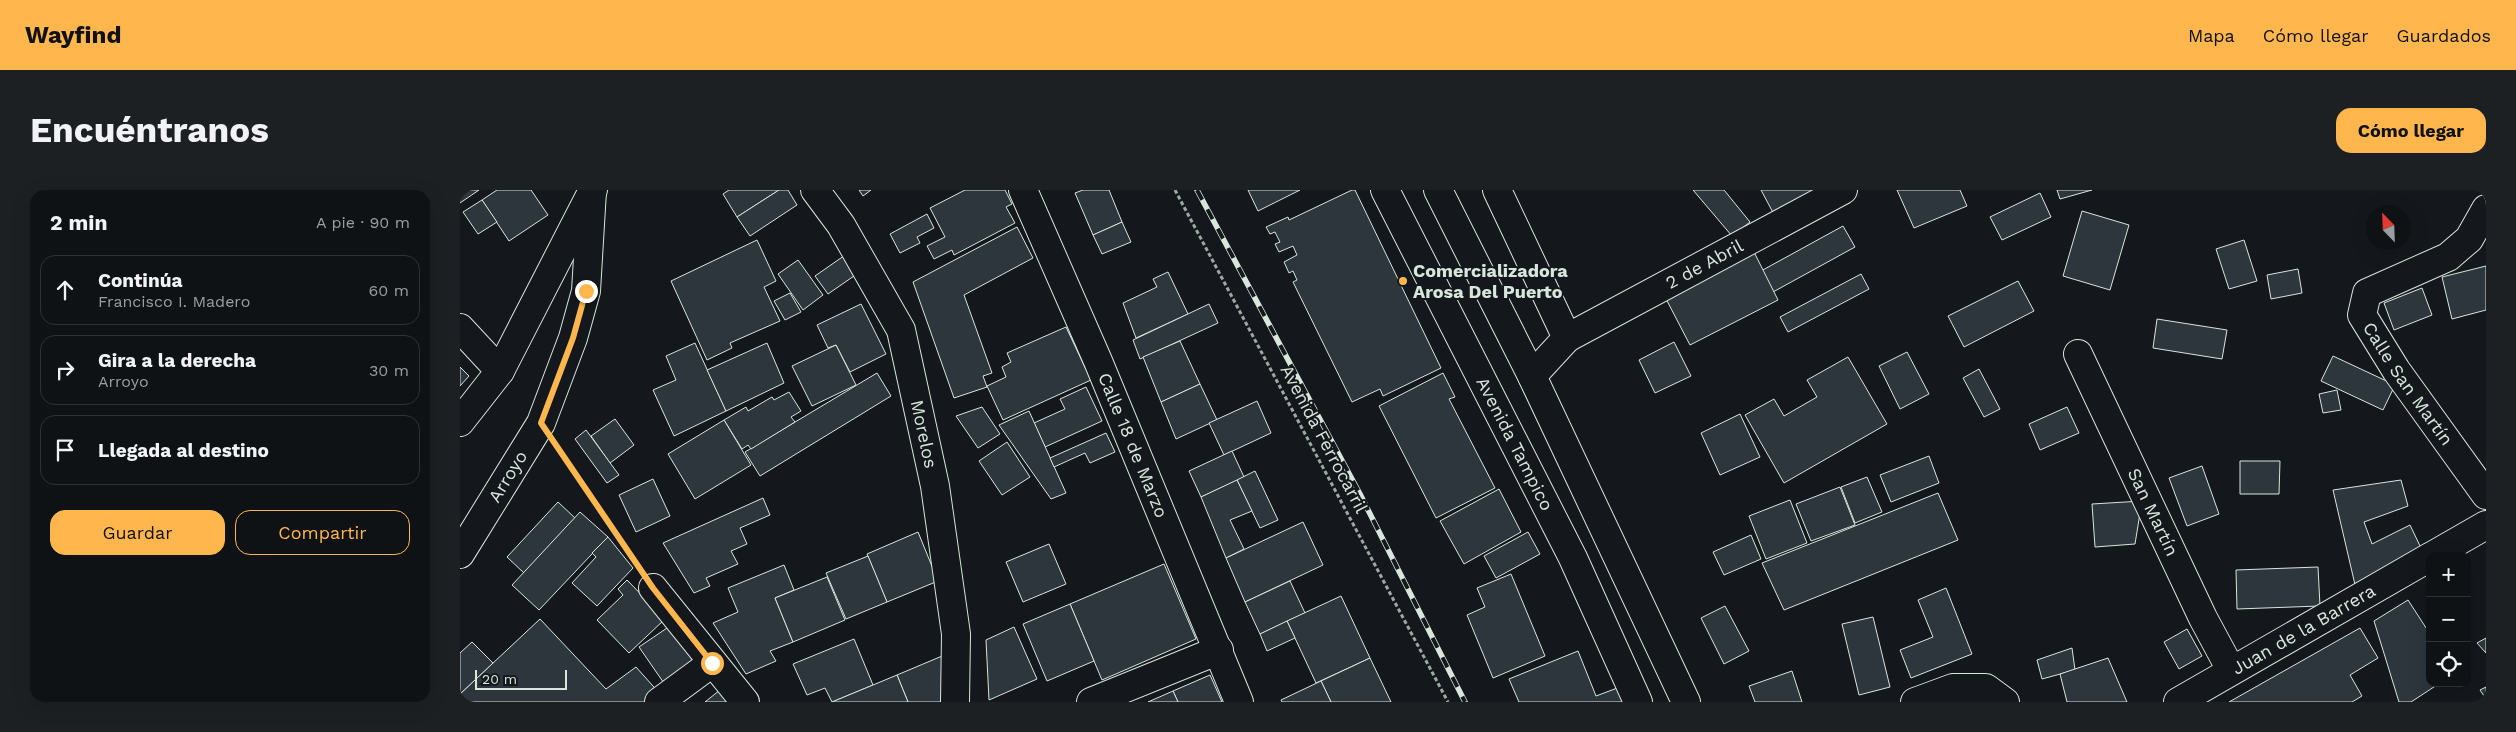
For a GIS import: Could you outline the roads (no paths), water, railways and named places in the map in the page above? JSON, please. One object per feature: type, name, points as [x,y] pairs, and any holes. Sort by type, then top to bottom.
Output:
[{"type":"main road","points":[[460,422],[500,371],[593,190]]},
{"type":"main road","name":"Arroyo","points":[[460,554],[541,423],[573,338],[586,291],[593,190]]},
{"type":"main road","name":"Morelos","points":[[815,190],[841,225],[901,330],[936,496],[956,634],[955,702]]},
{"type":"main road","name":"Calle 18 de Marzo","points":[[1023,190],[1219,650],[1239,702]]},
{"type":"main road","name":"Avenida Tampico","points":[[1385,190],[1573,558],[1638,702]]},
{"type":"main road","points":[[1438,190],[1532,376],[1686,702]]},
{"type":"main road","points":[[1497,190],[1567,338]]},
{"type":"main road","name":"2 de Abril","points":[[1532,376],[1567,338],[1843,190]]},
{"type":"main road","name":"Calle San Martín","points":[[2486,209],[2469,239],[2448,258],[2368,293],[2362,315],[2396,370],[2486,495]]},
{"type":"main road","points":[[460,328],[500,371]]},
{"type":"main road","name":"San Martín","points":[[2078,354],[2203,618],[2231,670]]},
{"type":"main road","name":"Juan de la Barrera","points":[[2440,552],[2486,525]]},
{"type":"main road","name":"Juan de la Barrera","points":[[2178,702],[2426,560]]},
{"type":"main road","points":[[653,588],[745,702]]},
{"type":"main road","points":[[1091,702],[1219,650]]},
{"type":"main road","points":[[659,702],[712,663]]},
{"type":"main road","points":[[1915,702],[1953,688],[1986,688],[2005,702]]},
{"type":"railway","points":[[1197,190],[1360,494],[1465,702]]},
{"type":"place","name":"Comercializadora Arosa Del Puerto","points":[[1403,281]]}]
